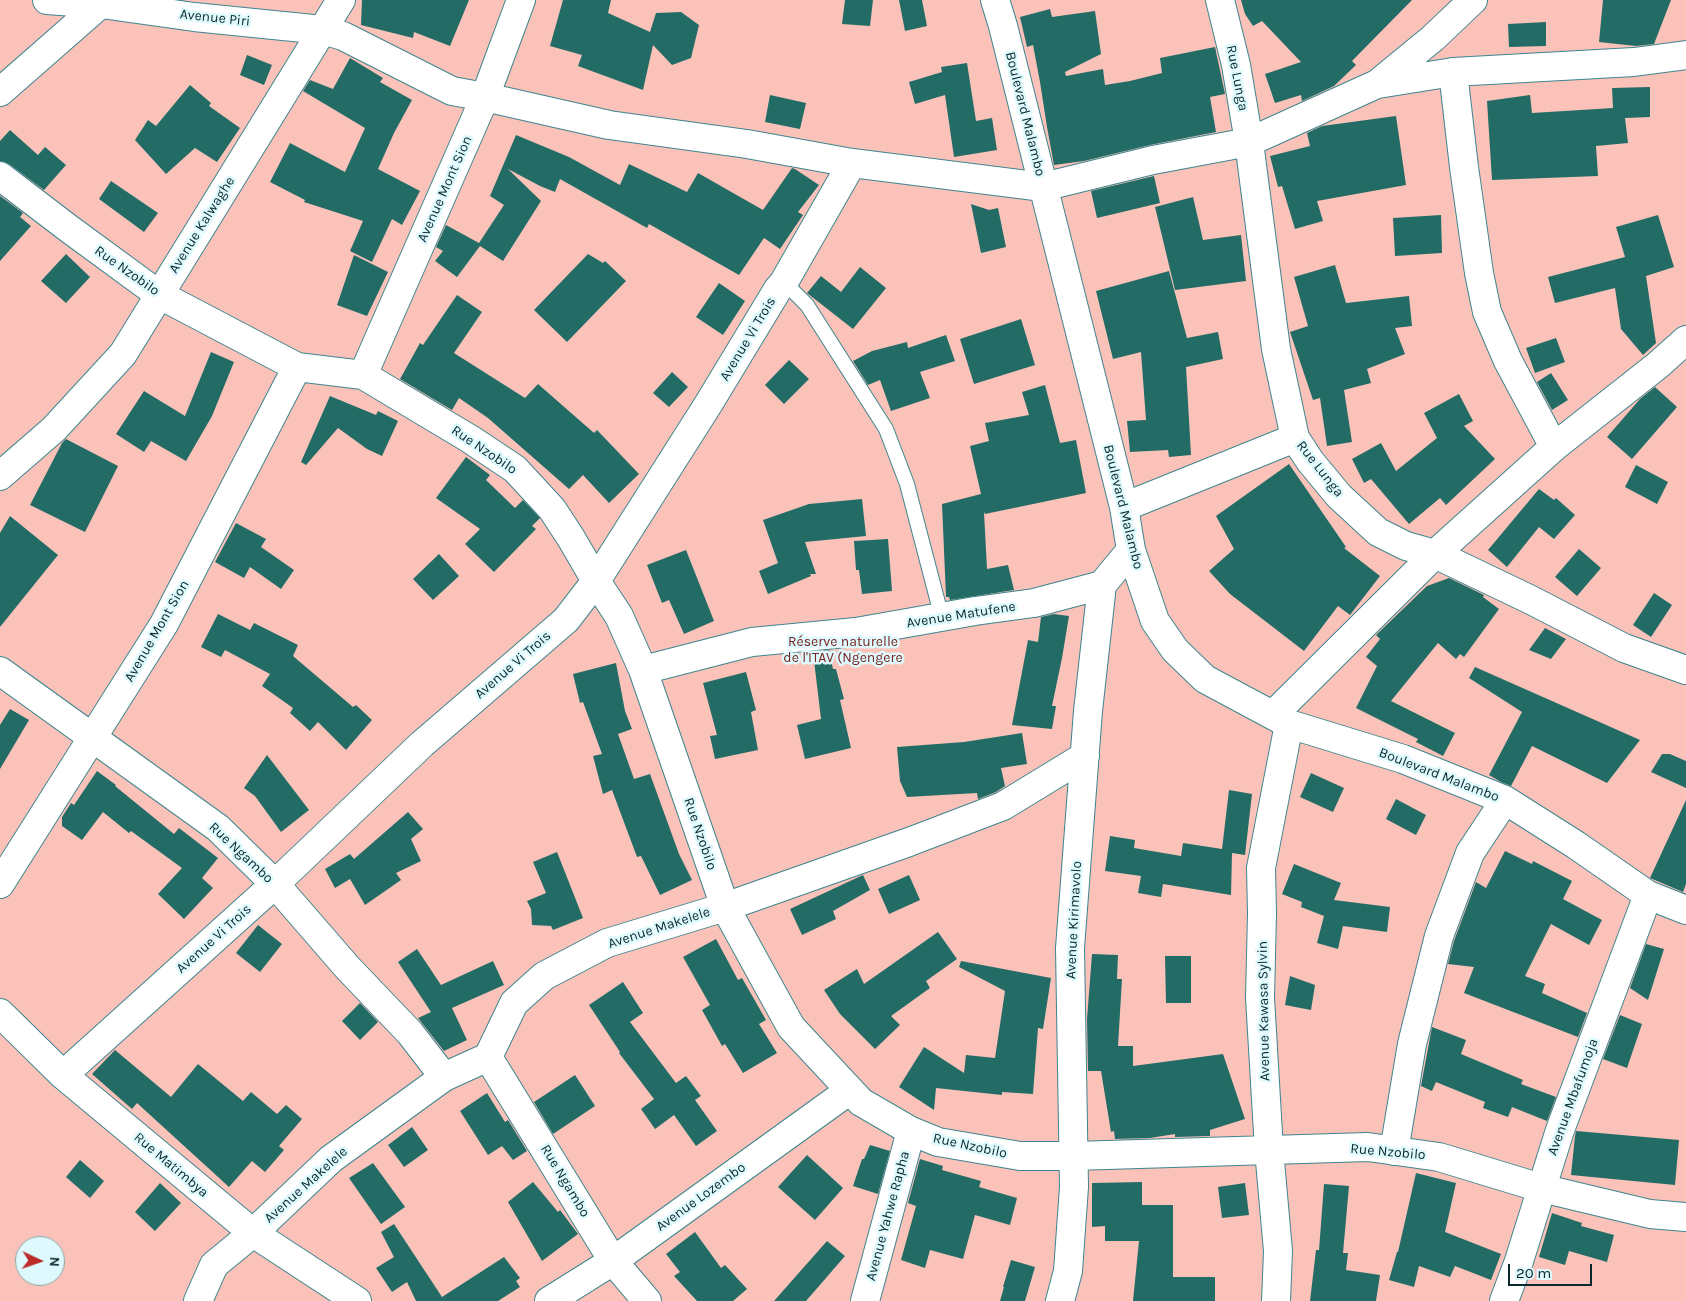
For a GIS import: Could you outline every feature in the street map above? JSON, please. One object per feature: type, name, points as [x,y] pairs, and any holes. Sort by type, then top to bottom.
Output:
[{"type":"street","name":"Avenue Piri","points":[[47,0],[103,1],[194,17],[323,30],[343,36],[452,92],[485,97],[609,125],[747,144],[852,162],[1043,187]]},
{"type":"street","name":"Avenue Kalwaghe","points":[[0,476],[54,429],[123,354],[158,294],[236,172],[340,0]]},
{"type":"street","name":"Avenue Mont Sion","points":[[363,375],[485,97],[521,0]]},
{"type":"street","name":"Boulevard Malambo","points":[[995,0],[1124,508],[1131,550],[1155,621],[1176,650],[1205,679],[1281,720],[1403,759],[1505,800],[1576,844],[1648,895],[1686,910]]},
{"type":"street","name":"Rue Lunga","points":[[1220,0],[1236,65],[1249,142],[1276,349],[1295,438],[1310,462],[1339,496],[1378,532],[1406,546],[1435,554],[1531,600],[1624,648],[1686,670]]},
{"type":"street","points":[[1043,187],[1153,160],[1249,142],[1377,84],[1433,38],[1473,0]]},
{"type":"street","points":[[0,92],[103,1]]},
{"type":"street","points":[[1377,84],[1453,72],[1634,62],[1686,56]]},
{"type":"street","points":[[1453,72],[1479,273],[1487,312],[1508,361],[1554,447]]},
{"type":"street","name":"Avenue Vi Trois","points":[[63,1075],[275,884],[422,744],[566,620],[596,581],[784,282],[852,162]]},
{"type":"street","name":"Rue Nzobilo","points":[[0,176],[158,294],[296,367],[363,375],[470,440],[515,470],[552,509],[619,616],[643,670],[725,907],[791,1027],[860,1102],[911,1131],[938,1142],[1020,1156],[1368,1147],[1439,1157],[1541,1188],[1650,1214],[1686,1217]]},
{"type":"street","points":[[1281,720],[1435,554],[1554,447],[1686,340]]},
{"type":"street","name":"Avenue Mont Sion","points":[[0,884],[164,624],[296,367]]},
{"type":"street","points":[[1124,508],[1295,438]]},
{"type":"street","points":[[1102,584],[1131,550]]},
{"type":"street","name":"Avenue Matufene","points":[[643,670],[752,642],[856,632],[975,611],[1034,604],[1102,584]]},
{"type":"street","name":"Avenue Kirimavolo","points":[[1060,1301],[1068,1271],[1074,1187],[1070,948],[1085,756],[1102,584]]},
{"type":"street","name":"Rue Ngambo","points":[[0,672],[218,828],[275,884],[347,967],[410,1033],[444,1077]]},
{"type":"street","name":"Avenue Kawasa Sylvin","points":[[1276,1301],[1278,1251],[1269,1150],[1260,998],[1261,868],[1275,789],[1281,720]]},
{"type":"street","name":"Avenue Makelele","points":[[198,1301],[214,1265],[254,1233],[331,1159],[444,1077],[488,1057],[514,1003],[544,976],[607,943],[725,907],[910,842],[1003,806],[1085,756]]},
{"type":"street","points":[[1394,1151],[1412,1044],[1439,936],[1470,854],[1505,800]]},
{"type":"street","name":"Avenue Mbafumoja","points":[[1504,1301],[1519,1261],[1560,1130],[1648,895]]},
{"type":"street","name":"Rue Matimbya","points":[[0,1013],[63,1075],[254,1233],[356,1301]]},
{"type":"street","name":"Rue Ngambo","points":[[488,1057],[613,1260],[648,1301]]},
{"type":"street","name":"Avenue Lozembo","points":[[549,1301],[613,1260],[850,1090]]},
{"type":"street","name":"Avenue Yahwe Rapha","points":[[865,1301],[911,1131]]},
{"type":"lane","points":[[784,282],[807,305],[886,429],[907,484],[942,618]]},
{"type":"green space","name":"Réserve naturelle de l'ITAV (Ngengere","points":[[0,0],[1686,0],[1686,1301],[0,1301]]},
{"type":"building","points":[[362,0],[469,0],[450,46],[414,32],[413,38],[361,25]]},
{"type":"building","points":[[563,0],[611,0],[608,13],[650,32],[656,13],[681,12],[699,25],[691,58],[672,65],[653,45],[643,90],[578,66],[582,55],[550,46]]},
{"type":"building","points":[[845,0],[873,0],[870,26],[842,24]]},
{"type":"building","points":[[899,0],[922,0],[927,26],[905,31]]},
{"type":"building","points":[[1241,0],[1412,0],[1352,61],[1356,65],[1334,86],[1302,101],[1301,95],[1275,103],[1265,74],[1301,62],[1262,21],[1253,26],[1245,14]]},
{"type":"building","points":[[1603,0],[1671,0],[1654,44],[1636,46],[1599,42]]},
{"type":"building","points":[[1050,9],[1052,17],[1095,11],[1101,54],[1065,72],[1066,76],[1103,69],[1105,85],[1162,73],[1160,58],[1215,47],[1225,94],[1210,97],[1216,132],[1084,161],[1054,165],[1033,45],[1027,47],[1020,17]]},
{"type":"building","points":[[1546,22],[1546,46],[1509,47],[1508,24]]},
{"type":"building","points":[[247,55],[272,65],[264,85],[240,75]]},
{"type":"building","points":[[350,58],[383,78],[380,82],[412,100],[394,133],[378,169],[420,191],[402,225],[392,219],[372,262],[350,251],[363,221],[304,202],[305,200],[270,182],[290,143],[345,172],[365,128],[303,91],[310,80],[333,89]]},
{"type":"building","points":[[967,63],[976,121],[992,118],[997,150],[954,157],[945,95],[915,104],[909,82],[942,72],[941,67]]},
{"type":"building","points":[[190,85],[211,103],[209,106],[240,128],[217,162],[195,148],[166,174],[135,140],[148,120],[156,126]]},
{"type":"building","points":[[1650,87],[1650,117],[1625,118],[1628,143],[1596,146],[1598,176],[1492,180],[1487,101],[1530,95],[1532,113],[1613,108],[1612,88]]},
{"type":"building","points":[[770,95],[806,103],[800,129],[765,122]]},
{"type":"building","points":[[1396,116],[1406,185],[1317,201],[1323,221],[1295,229],[1282,186],[1278,187],[1270,156],[1310,146],[1307,133],[1322,126]]},
{"type":"building","points":[[10,130],[38,155],[45,147],[66,165],[44,190],[9,164],[0,161],[0,141]]},
{"type":"building","points":[[516,135],[569,157],[620,185],[629,164],[687,192],[698,173],[763,210],[792,168],[819,185],[798,212],[803,215],[780,249],[764,238],[739,275],[649,224],[647,228],[560,179],[555,192],[508,169],[541,201],[503,261],[480,246],[457,277],[435,261],[443,251],[436,247],[446,225],[479,243],[504,205],[490,196]]},
{"type":"building","points":[[1154,176],[1160,203],[1097,218],[1091,191]]},
{"type":"building","points":[[111,181],[158,213],[144,232],[99,199]]},
{"type":"building","points":[[0,196],[23,213],[20,217],[31,226],[0,261]]},
{"type":"building","points":[[1193,197],[1203,240],[1241,235],[1246,281],[1175,290],[1155,207]]},
{"type":"building","points":[[971,204],[989,210],[998,208],[1006,247],[981,253]]},
{"type":"building","points":[[1441,215],[1442,253],[1395,256],[1393,218]]},
{"type":"building","points":[[1658,215],[1674,267],[1646,276],[1656,343],[1643,355],[1621,329],[1615,288],[1555,303],[1548,277],[1625,257],[1616,227]]},
{"type":"building","points":[[66,254],[90,277],[66,303],[41,281]]},
{"type":"building","points":[[588,254],[603,263],[605,261],[626,281],[567,342],[534,310]]},
{"type":"building","points":[[354,255],[388,272],[367,316],[337,305]]},
{"type":"building","points":[[1335,265],[1346,303],[1409,296],[1412,326],[1395,328],[1405,354],[1367,369],[1371,383],[1344,390],[1352,442],[1327,446],[1320,398],[1313,400],[1290,332],[1308,326],[1294,277]]},
{"type":"building","points":[[860,267],[886,288],[853,329],[807,293],[821,276],[841,292]]},
{"type":"building","points":[[1169,271],[1187,338],[1218,332],[1223,359],[1186,367],[1191,455],[1169,457],[1168,450],[1130,452],[1127,421],[1146,420],[1141,352],[1113,359],[1096,291]]},
{"type":"building","points":[[719,283],[745,301],[723,335],[696,317]]},
{"type":"building","points":[[457,295],[482,312],[454,353],[525,398],[538,384],[594,433],[597,430],[639,474],[609,503],[583,475],[569,489],[488,418],[459,398],[452,410],[400,379],[420,343],[423,345]]},
{"type":"building","points":[[1021,319],[1035,365],[974,384],[960,339]]},
{"type":"building","points":[[946,335],[955,361],[920,372],[930,398],[891,411],[880,380],[868,385],[853,361],[872,351],[907,342],[908,348]]},
{"type":"building","points":[[1556,338],[1565,362],[1535,373],[1526,348]]},
{"type":"building","points":[[211,352],[234,362],[212,416],[186,461],[151,441],[144,452],[116,434],[144,391],[185,416]]},
{"type":"building","points":[[789,360],[809,379],[784,404],[765,385]]},
{"type":"building","points":[[672,372],[688,387],[669,407],[653,393]]},
{"type":"building","points":[[1551,373],[1568,400],[1552,410],[1537,382]]},
{"type":"building","points":[[1045,385],[1060,443],[1076,440],[1086,493],[985,514],[984,512],[987,569],[1008,565],[1014,590],[950,600],[949,597],[946,597],[942,504],[981,494],[970,446],[989,441],[985,423],[1029,415],[1022,392]]},
{"type":"building","points":[[1655,387],[1677,407],[1632,459],[1607,437],[1640,399]]},
{"type":"building","points":[[1459,394],[1473,421],[1464,426],[1495,459],[1446,505],[1440,498],[1409,524],[1371,479],[1364,483],[1352,459],[1381,443],[1396,471],[1437,438],[1424,413]]},
{"type":"building","points":[[330,396],[376,415],[378,411],[398,421],[382,456],[367,449],[338,428],[306,465],[301,462]]},
{"type":"building","points":[[66,439],[118,466],[85,532],[30,505],[62,443]]},
{"type":"building","points":[[466,457],[490,475],[486,480],[515,508],[523,500],[540,518],[532,526],[536,529],[494,572],[465,544],[480,529],[436,498]]},
{"type":"building","points":[[1289,464],[1346,547],[1344,548],[1380,576],[1350,615],[1338,606],[1304,651],[1230,594],[1209,571],[1234,549],[1216,516]]},
{"type":"building","points":[[1636,465],[1668,482],[1657,504],[1625,487]]},
{"type":"building","points":[[1539,489],[1554,500],[1556,498],[1575,515],[1554,539],[1539,527],[1507,567],[1488,550]]},
{"type":"building","points":[[862,499],[866,536],[805,542],[816,574],[810,574],[811,576],[768,594],[759,571],[778,563],[763,520],[809,504]]},
{"type":"building","points":[[10,516],[58,555],[0,627],[0,533]]},
{"type":"building","points":[[236,523],[266,539],[261,547],[294,570],[281,589],[250,567],[244,578],[215,562]]},
{"type":"building","points":[[888,539],[892,591],[862,594],[859,570],[856,570],[854,541]]},
{"type":"building","points":[[1579,549],[1601,568],[1577,596],[1555,577]]},
{"type":"building","points":[[686,550],[714,621],[684,634],[669,600],[662,603],[647,565]]},
{"type":"building","points":[[439,554],[459,576],[433,600],[413,579]]},
{"type":"building","points":[[1449,578],[1484,595],[1483,597],[1499,609],[1464,657],[1460,654],[1456,659],[1438,643],[1391,701],[1455,733],[1443,756],[1416,742],[1418,739],[1356,708],[1377,666],[1366,657],[1380,639],[1376,635],[1427,586]]},
{"type":"building","points":[[1654,593],[1672,605],[1651,637],[1633,625]]},
{"type":"building","points":[[218,614],[250,630],[254,623],[298,645],[293,656],[353,707],[356,705],[372,720],[346,750],[318,722],[310,731],[290,713],[293,708],[262,686],[270,674],[225,650],[221,657],[201,647]]},
{"type":"building","points":[[1054,614],[1069,616],[1052,706],[1056,706],[1052,729],[1012,725],[1028,640],[1038,642],[1041,617]]},
{"type":"building","points":[[1545,628],[1566,639],[1551,659],[1529,650]]},
{"type":"building","points":[[829,650],[833,669],[836,669],[844,699],[840,700],[851,748],[805,759],[797,725],[821,719],[813,652]]},
{"type":"building","points":[[616,663],[625,711],[632,729],[618,734],[634,779],[650,774],[679,854],[692,880],[660,895],[641,856],[637,857],[612,790],[603,794],[593,756],[602,754],[583,702],[580,703],[573,674]]},
{"type":"building","points":[[1475,667],[1640,740],[1607,783],[1532,746],[1511,786],[1501,782],[1489,775],[1522,712],[1469,678]]},
{"type":"building","points":[[746,672],[756,710],[751,712],[758,750],[715,759],[710,736],[717,735],[703,683]]},
{"type":"building","points":[[10,709],[29,720],[0,769],[0,725]]},
{"type":"building","points":[[1022,733],[1027,764],[1001,768],[1005,786],[996,792],[978,799],[977,793],[907,797],[900,781],[897,747],[964,742]]},
{"type":"building","points":[[1662,754],[1670,754],[1686,761],[1686,788],[1651,772]]},
{"type":"building","points":[[267,755],[309,810],[281,832],[255,796],[244,788]]},
{"type":"building","points":[[97,771],[174,834],[179,828],[218,858],[202,878],[213,888],[184,919],[158,894],[182,868],[131,831],[129,833],[103,812],[82,840],[62,826],[62,817],[71,803],[74,805]]},
{"type":"building","points":[[1311,773],[1344,788],[1333,812],[1300,797]]},
{"type":"building","points":[[1229,790],[1252,794],[1245,855],[1232,853],[1231,895],[1163,884],[1161,897],[1138,893],[1141,876],[1105,871],[1110,836],[1135,840],[1134,848],[1181,856],[1183,843],[1222,849]]},
{"type":"building","points":[[1396,799],[1426,815],[1416,835],[1386,819]]},
{"type":"building","points":[[1686,800],[1686,884],[1683,892],[1650,878]]},
{"type":"building","points":[[408,812],[423,829],[411,839],[421,861],[396,873],[401,880],[365,905],[350,879],[335,888],[325,869],[350,854],[354,859]]},
{"type":"building","points":[[1505,851],[1532,864],[1533,861],[1572,881],[1563,899],[1602,920],[1589,945],[1551,924],[1525,976],[1545,984],[1542,993],[1587,1013],[1578,1037],[1464,993],[1474,967],[1448,964],[1454,941],[1476,882],[1486,888]]},
{"type":"building","points":[[557,852],[583,918],[553,930],[551,926],[532,925],[531,909],[527,901],[546,893],[533,862]]},
{"type":"building","points":[[1294,864],[1341,883],[1334,900],[1390,907],[1387,932],[1343,926],[1338,949],[1317,943],[1324,916],[1301,907],[1302,902],[1282,894]]},
{"type":"building","points":[[863,875],[870,890],[833,911],[836,919],[802,935],[790,909]]},
{"type":"building","points":[[909,875],[920,900],[889,914],[878,889]]},
{"type":"building","points":[[258,925],[282,944],[260,972],[236,953]]},
{"type":"building","points":[[938,932],[957,959],[926,981],[930,988],[891,1016],[900,1025],[875,1049],[840,1014],[824,990],[857,969],[864,984]]},
{"type":"building","points":[[716,939],[738,980],[742,978],[766,1020],[759,1024],[777,1053],[743,1073],[725,1044],[722,1046],[702,1010],[710,1005],[683,957]]},
{"type":"building","points":[[1646,944],[1664,949],[1648,1000],[1630,988]]},
{"type":"building","points":[[417,949],[441,985],[493,961],[504,985],[452,1008],[467,1040],[444,1051],[418,1018],[431,1012],[398,962]]},
{"type":"building","points":[[1092,954],[1118,955],[1117,979],[1122,979],[1118,1046],[1133,1046],[1133,1066],[1223,1054],[1245,1119],[1210,1130],[1210,1136],[1175,1137],[1175,1134],[1150,1138],[1115,1139],[1114,1131],[1111,1132],[1101,1071],[1088,1071],[1087,1019]]},
{"type":"building","points":[[1165,956],[1191,956],[1191,1003],[1166,1003]]},
{"type":"building","points":[[961,961],[1051,978],[1043,1029],[1038,1028],[1033,1094],[1002,1092],[1002,1095],[936,1088],[934,1110],[899,1087],[924,1047],[964,1073],[966,1055],[995,1058],[1005,991],[959,967]]},
{"type":"building","points":[[1290,976],[1315,985],[1311,1010],[1285,1005]]},
{"type":"building","points":[[623,982],[643,1013],[630,1022],[676,1083],[686,1076],[701,1096],[695,1100],[717,1131],[696,1146],[674,1115],[655,1129],[641,1109],[654,1099],[619,1053],[589,1005]]},
{"type":"building","points":[[360,1003],[378,1022],[360,1040],[342,1021]]},
{"type":"building","points":[[1620,1015],[1642,1024],[1627,1068],[1603,1059]]},
{"type":"building","points":[[1432,1027],[1466,1040],[1461,1054],[1523,1080],[1521,1084],[1556,1097],[1547,1121],[1512,1107],[1508,1117],[1483,1108],[1485,1102],[1436,1082],[1432,1091],[1421,1086]]},
{"type":"building","points":[[115,1050],[171,1097],[198,1064],[243,1101],[251,1092],[277,1114],[286,1105],[302,1119],[279,1146],[284,1150],[265,1172],[252,1161],[229,1187],[137,1103],[132,1109],[92,1074]]},
{"type":"building","points":[[575,1075],[595,1106],[553,1134],[534,1102]]},
{"type":"building","points":[[487,1093],[505,1122],[508,1120],[527,1151],[513,1160],[502,1146],[488,1155],[460,1111]]},
{"type":"building","points":[[412,1127],[428,1150],[404,1167],[388,1145]]},
{"type":"building","points":[[1576,1131],[1679,1140],[1675,1185],[1571,1175]]},
{"type":"building","points":[[870,1145],[890,1151],[878,1194],[853,1186],[862,1159],[864,1159]]},
{"type":"building","points":[[807,1155],[843,1188],[815,1220],[778,1187]]},
{"type":"building","points":[[920,1159],[943,1166],[942,1170],[981,1181],[979,1187],[1017,1198],[1010,1225],[975,1215],[963,1259],[930,1250],[925,1268],[901,1260],[916,1206],[908,1203]]},
{"type":"building","points":[[80,1160],[104,1181],[90,1198],[66,1177]]},
{"type":"building","points":[[373,1163],[405,1207],[381,1224],[349,1178]]},
{"type":"building","points":[[1416,1173],[1456,1183],[1445,1232],[1501,1254],[1491,1280],[1455,1266],[1450,1277],[1419,1266],[1414,1287],[1389,1280],[1398,1252]]},
{"type":"building","points":[[533,1182],[558,1212],[560,1210],[578,1234],[542,1261],[508,1202]]},
{"type":"building","points":[[1142,1182],[1142,1205],[1173,1205],[1173,1277],[1215,1277],[1215,1301],[1133,1301],[1139,1241],[1105,1241],[1105,1226],[1092,1227],[1092,1183]]},
{"type":"building","points":[[160,1183],[181,1203],[155,1231],[135,1212]]},
{"type":"building","points":[[1245,1183],[1249,1215],[1222,1218],[1218,1187]]},
{"type":"building","points":[[1324,1184],[1349,1186],[1343,1253],[1348,1253],[1346,1270],[1380,1275],[1376,1301],[1310,1301],[1316,1250],[1319,1250]]},
{"type":"building","points":[[1552,1213],[1582,1223],[1581,1226],[1614,1235],[1607,1262],[1569,1251],[1565,1265],[1539,1257]]},
{"type":"building","points":[[394,1224],[442,1297],[504,1257],[520,1278],[516,1281],[520,1287],[498,1301],[416,1301],[407,1282],[392,1292],[376,1268],[394,1257],[381,1232]]},
{"type":"building","points":[[695,1232],[721,1268],[725,1265],[747,1289],[733,1301],[697,1301],[674,1276],[680,1272],[666,1254]]},
{"type":"building","points":[[827,1241],[845,1256],[806,1301],[774,1301]]},
{"type":"building","points":[[1011,1260],[1035,1267],[1025,1301],[1000,1301]]}]
